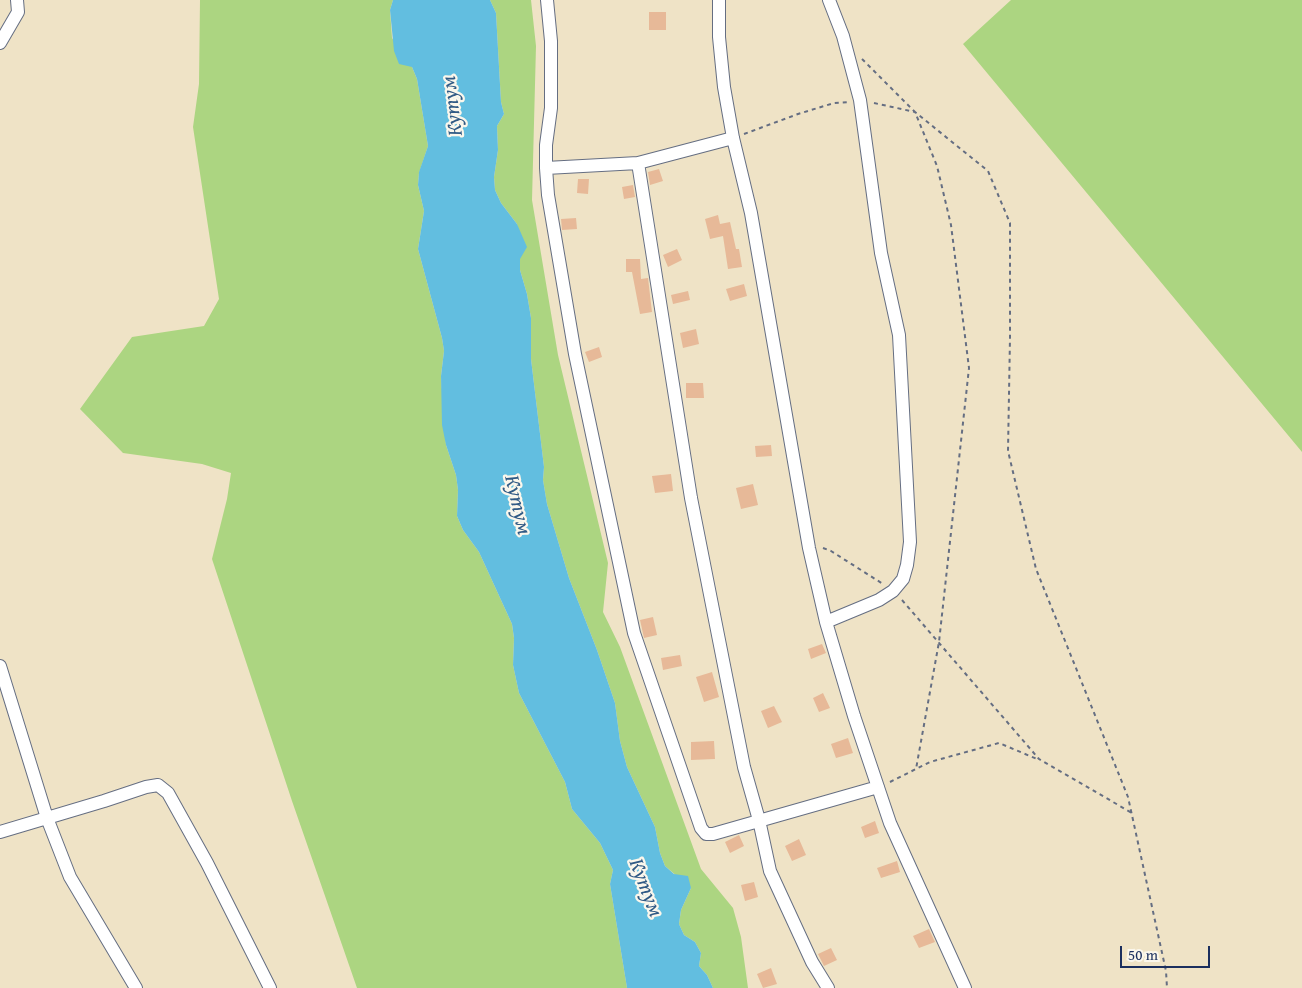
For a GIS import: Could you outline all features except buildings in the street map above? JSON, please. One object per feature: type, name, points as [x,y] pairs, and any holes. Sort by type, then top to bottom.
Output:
[{"type":"street","points":[[0,43],[18,12],[17,0]]},
{"type":"street","points":[[548,0],[551,41],[551,108],[546,145],[548,195],[575,354],[634,633],[701,828],[706,834],[713,834],[878,787]]},
{"type":"street","points":[[719,0],[718,37],[724,87],[733,138],[751,213],[809,548],[826,622],[854,716],[890,823],[965,988]]},
{"type":"street","points":[[826,622],[878,600],[893,591],[903,579],[910,542],[899,335],[881,253],[860,100],[843,36],[829,0]]},
{"type":"street","points":[[546,168],[638,163],[733,138]]},
{"type":"street","points":[[638,163],[692,498],[744,767],[759,820],[770,871],[812,962],[828,988]]},
{"type":"street","points":[[0,666],[48,818],[70,877],[136,988]]},
{"type":"street","points":[[0,832],[146,787],[158,785],[168,793],[207,863],[270,988]]},
{"type":"path","points":[[859,55],[915,112],[988,171],[1010,222],[1008,451],[1036,569],[1128,797],[1166,971],[1167,988]]},
{"type":"path","points":[[733,138],[834,103],[860,100],[915,112]]},
{"type":"path","points":[[915,112],[937,166],[952,225],[969,368],[939,642],[916,769]]},
{"type":"path","points":[[809,548],[819,547],[830,551],[893,591],[1039,759],[1132,813]]},
{"type":"path","points":[[878,787],[930,762],[999,743],[1050,764]]},
{"type":"green space","points":[[200,0],[393,0],[390,10],[392,38],[412,67],[417,79],[428,146],[419,173],[418,185],[424,211],[418,249],[444,351],[441,376],[446,445],[456,475],[458,490],[457,516],[463,530],[479,552],[512,624],[514,638],[513,665],[519,693],[565,782],[572,809],[600,843],[613,870],[610,884],[627,988],[357,988],[292,801],[212,559],[227,499],[231,473],[202,464],[123,453],[80,409],[132,337],[204,326],[219,299],[193,127],[199,84]]},
{"type":"green space","points":[[490,0],[531,0],[536,46],[532,200],[558,355],[608,563],[603,612],[620,647],[701,869],[733,908],[741,937],[748,988],[713,988],[707,975],[699,966],[701,953],[695,942],[684,935],[679,924],[681,910],[691,888],[665,866],[660,853],[655,827],[627,767],[620,741],[615,703],[569,578],[547,504],[531,359],[531,318],[520,270],[517,224],[501,203],[495,190],[494,177],[498,150],[497,126],[504,114],[501,102],[496,13]]},
{"type":"green space","points":[[1011,0],[1302,0],[1302,452],[963,44]]},
{"type":"water","name":"Кутум","points":[[393,0],[490,0],[496,13],[501,102],[504,114],[497,126],[498,150],[494,177],[495,190],[501,203],[517,224],[527,247],[520,259],[520,270],[531,318],[531,359],[547,504],[569,578],[615,703],[620,741],[627,767],[655,827],[660,853],[665,866],[674,874],[688,876],[691,888],[681,910],[679,924],[684,935],[695,942],[701,953],[699,966],[707,975],[713,988],[627,988],[610,884],[613,870],[600,843],[572,809],[565,782],[519,693],[513,665],[514,638],[512,624],[479,552],[463,530],[457,516],[458,490],[456,475],[446,445],[442,425],[441,376],[444,351],[418,249],[424,211],[418,185],[419,172],[428,146],[417,79],[412,67],[399,64],[394,51],[390,10]]}]
